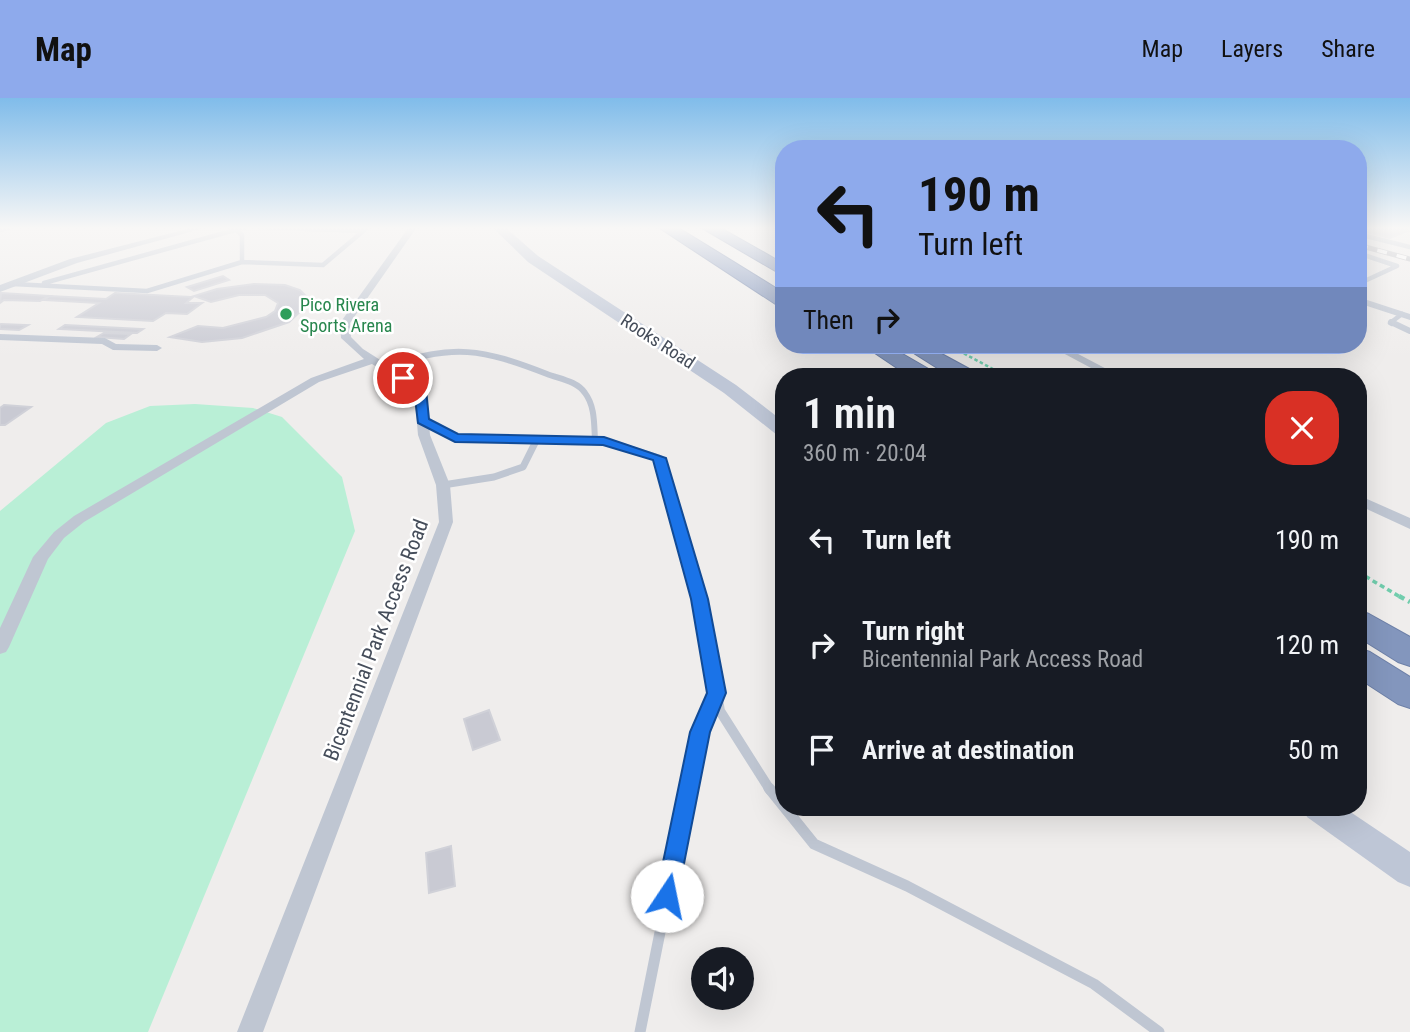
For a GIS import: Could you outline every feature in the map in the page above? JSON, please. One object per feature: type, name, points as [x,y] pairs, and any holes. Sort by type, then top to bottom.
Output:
[{"type":"highway","points":[[736,271],[775,295]]},
{"type":"highway","points":[[752,271],[775,285]]},
{"type":"highway","points":[[869,354],[891,368]]},
{"type":"highway","points":[[888,354],[912,368]]},
{"type":"highway","points":[[908,354],[932,368]]},
{"type":"highway","points":[[927,354],[951,368]]},
{"type":"highway","points":[[1367,610],[1410,636]]},
{"type":"highway","points":[[1367,627],[1410,653]]},
{"type":"highway","points":[[1367,649],[1410,675]]},
{"type":"highway","points":[[1367,667],[1410,694]]},
{"type":"street","points":[[0,289],[56,271]]},
{"type":"street","name":"Bicentennial Park Access Road","points":[[250,1032],[446,522],[443,485],[424,435],[420,389],[359,351],[346,338],[345,323],[382,271]]},
{"type":"street","name":"Rooks Road","points":[[551,271],[730,389],[775,424]]},
{"type":"street","points":[[1367,303],[1406,315]]},
{"type":"street","points":[[0,337],[105,341],[113,347],[157,348]]},
{"type":"street","points":[[1069,354],[1098,368]]},
{"type":"street","points":[[0,647],[41,557],[59,535],[79,519],[315,380],[380,363]]},
{"type":"street","points":[[1367,503],[1410,524]]},
{"type":"street","points":[[1331,816],[1410,871]]},
{"type":"lane","points":[[38,285],[88,271]]},
{"type":"lane","points":[[10,284],[147,291],[214,271]]},
{"type":"lane","points":[[1367,280],[1387,271]]},
{"type":"lane","points":[[1406,315],[1390,323],[1410,331]]},
{"type":"lane","points":[[380,363],[444,350],[478,350],[528,365],[582,389],[594,412],[595,440]]},
{"type":"lane","points":[[423,421],[455,438],[595,440],[659,458],[700,599],[720,711],[758,776],[775,797]]},
{"type":"lane","points":[[443,485],[494,477],[523,467],[537,439]]},
{"type":"lane","points":[[640,1032],[700,732],[717,693]]},
{"type":"lane","points":[[791,816],[814,844],[907,886],[1094,984],[1159,1032]]},
{"type":"path","points":[[965,354],[991,368]]},
{"type":"path","points":[[1367,577],[1410,602]]},
{"type":"green space","points":[[195,404],[253,408],[282,417],[342,477],[355,531],[148,1032],[0,1032],[0,511],[106,423],[150,406]]},
{"type":"building","points":[[223,276],[229,280],[194,291],[187,287]]},
{"type":"building","name":"Pico Rivera Sports Arena","points":[[254,284],[285,285],[300,290],[307,297],[306,306],[289,322],[242,338],[202,342],[170,337],[198,326],[223,328],[266,317],[275,311],[278,303],[265,295],[239,295],[211,302],[194,296],[217,289]]},
{"type":"building","points":[[1,293],[50,296],[40,301],[4,300],[0,303]]},
{"type":"building","points":[[115,293],[193,297],[186,303],[202,303],[187,314],[166,313],[153,321],[77,317],[99,303],[43,300],[50,296],[106,299]]},
{"type":"building","points":[[0,325],[28,325],[19,330],[0,329]]},
{"type":"building","points":[[65,325],[143,329],[137,333],[59,329]]},
{"type":"building","points":[[104,333],[131,334],[124,339],[97,337]]},
{"type":"building","points":[[4,405],[31,407],[5,425],[0,425],[0,408]]},
{"type":"building","points":[[489,710],[500,740],[473,750],[464,719]]},
{"type":"building","points":[[451,846],[455,886],[429,893],[426,853]]},
{"type":"place","name":"Pico Rivera Sports Arena","points":[[286,314]]},
{"type":"route","points":[[403,378],[420,389],[423,421],[455,438],[604,441],[659,458],[700,599],[717,693],[700,732],[667,896]]}]
